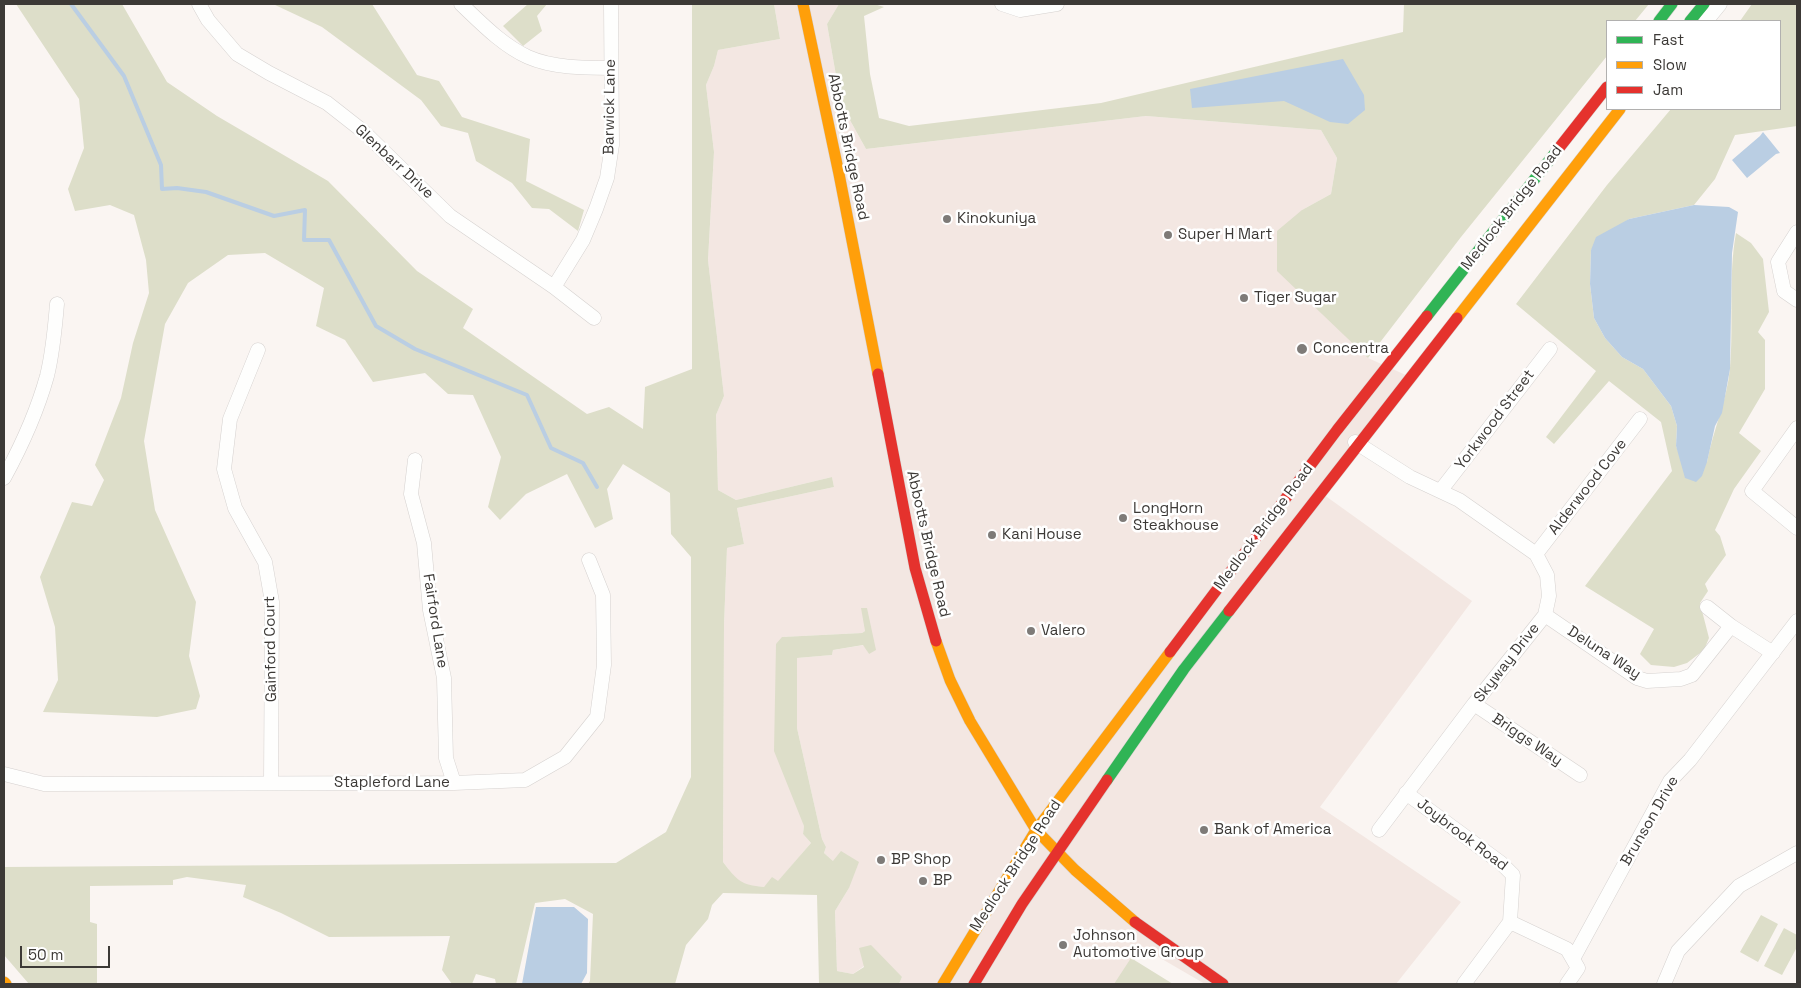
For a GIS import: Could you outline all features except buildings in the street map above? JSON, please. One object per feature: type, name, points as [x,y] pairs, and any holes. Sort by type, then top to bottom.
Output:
[{"type":"main road","name":"Abbotts Bridge Road","points":[[803,4],[839,174],[915,568],[950,680],[974,728],[1036,830],[1056,852],[1143,929],[1223,984]]},
{"type":"main road","points":[[1660,20],[1672,4]]},
{"type":"main road","points":[[1691,20],[1704,4]]},
{"type":"main road","name":"Medlock Bridge Road","points":[[943,984],[1036,830],[1337,430],[1606,88]]},
{"type":"main road","name":"Medlock Bridge Road","points":[[974,984],[1056,852],[1184,668],[1619,110]]},
{"type":"street","name":"Glenbarr Drive","points":[[199,4],[208,20],[237,54],[327,103],[364,132],[450,216],[554,287],[594,318]]},
{"type":"street","points":[[461,4],[494,35],[527,56],[553,64],[586,68],[612,68]]},
{"type":"street","name":"Barwick Lane","points":[[554,287],[582,240],[607,178],[612,145],[611,4]]},
{"type":"street","points":[[1002,4],[1020,10],[1057,4]]},
{"type":"street","points":[[1707,20],[1720,4]]},
{"type":"street","points":[[1797,232],[1778,262],[1784,291],[1797,300]]},
{"type":"street","points":[[4,478],[25,440],[47,374],[53,343],[57,304]]},
{"type":"street","name":"Yorkwood Street","points":[[1441,490],[1550,349]]},
{"type":"street","name":"Gainford Court","points":[[258,350],[230,420],[224,469],[235,508],[265,562],[272,602],[271,783]]},
{"type":"street","name":"Alderwood Cove","points":[[1536,554],[1640,419]]},
{"type":"street","points":[[1797,428],[1752,492],[1797,528]]},
{"type":"street","name":"Skyway Drive","points":[[1337,430],[1410,477],[1459,500],[1536,554],[1548,575],[1549,596],[1545,615],[1474,704],[1379,830]]},
{"type":"street","name":"Fairford Lane","points":[[415,460],[411,494],[424,543],[430,610],[444,678],[446,758],[454,783]]},
{"type":"street","name":"Stapleford Lane","points":[[4,774],[44,784],[454,783],[525,780],[565,757],[597,716],[604,665],[603,595],[589,560]]},
{"type":"street","points":[[1707,607],[1731,626],[1773,653]]},
{"type":"street","name":"Deluna Way","points":[[1545,615],[1637,678],[1647,681],[1681,679],[1692,675],[1731,626]]},
{"type":"street","name":"Brunson Drive","points":[[1567,984],[1578,968],[1573,959],[1670,781],[1690,760],[1797,621]]},
{"type":"street","name":"Briggs Way","points":[[1474,704],[1580,776]]},
{"type":"street","name":"Joybrook Road","points":[[1406,793],[1501,863],[1514,875],[1510,922]]},
{"type":"street","points":[[1664,984],[1670,978],[1678,951],[1740,886],[1797,853]]},
{"type":"street","points":[[1464,984],[1510,922],[1567,949],[1573,959]]},
{"type":"street","points":[[1654,984],[1670,978]]},
{"type":"shaded area","points":[[774,4],[839,4],[827,24],[841,104],[866,149],[1146,116],[1321,130],[1337,158],[1331,194],[1302,210],[1368,358],[1408,376],[1320,492],[1472,601],[1320,807],[1461,902],[1396,984],[1205,984],[1143,948],[1119,984],[899,984],[902,977],[864,966],[853,974],[837,971],[835,911],[849,888],[833,861],[824,853],[826,847],[822,839],[797,728],[797,658],[832,655],[833,650],[864,645],[869,654],[865,631],[862,633],[782,637],[804,826],[803,834],[811,843],[778,882],[764,887],[748,886],[736,879],[723,862],[724,625],[727,548],[744,544],[737,508],[834,487],[832,477],[736,500],[718,490],[716,415],[724,396],[708,260],[714,152],[706,85],[718,50],[780,39]]},
{"type":"green space","points":[[16,4],[122,4],[167,82],[217,116],[328,181],[417,271],[473,309],[463,328],[587,414],[609,407],[643,429],[645,387],[692,369],[692,4],[774,4],[780,39],[718,50],[706,85],[714,152],[708,260],[724,396],[716,415],[718,490],[736,500],[832,477],[834,487],[737,508],[744,544],[727,548],[724,625],[723,862],[740,881],[749,885],[764,887],[772,877],[778,881],[811,843],[803,834],[804,826],[774,751],[776,644],[782,637],[862,633],[865,631],[861,608],[867,608],[876,650],[869,654],[863,645],[833,650],[832,655],[797,658],[797,728],[822,839],[826,847],[824,853],[833,861],[841,851],[859,862],[849,888],[835,911],[837,971],[853,974],[864,967],[859,948],[871,945],[902,977],[899,984],[819,984],[817,895],[723,893],[712,905],[708,919],[686,945],[675,984],[588,984],[590,981],[593,914],[565,899],[535,903],[516,984],[496,984],[495,979],[476,974],[472,984],[452,984],[442,970],[450,936],[329,937],[281,913],[243,897],[246,885],[187,877],[173,880],[173,885],[90,886],[90,922],[97,924],[97,984],[29,984],[4,955],[4,867],[616,863],[666,832],[691,777],[691,557],[671,534],[670,493],[623,464],[607,489],[613,519],[595,528],[567,474],[526,494],[500,520],[488,507],[501,457],[473,395],[448,394],[425,373],[373,382],[345,340],[316,326],[324,288],[265,253],[228,255],[188,283],[165,324],[144,441],[155,510],[196,602],[189,656],[200,696],[196,709],[157,717],[43,712],[58,680],[55,627],[40,577],[72,502],[92,506],[104,480],[95,465],[121,398],[133,343],[149,293],[146,260],[134,215],[110,205],[75,211],[68,189],[84,148],[79,99]]},
{"type":"green space","points":[[273,4],[372,4],[417,75],[439,81],[462,117],[530,139],[526,181],[584,210],[578,231],[549,209],[532,208],[512,183],[476,161],[468,133],[441,126],[421,100],[322,27]]},
{"type":"green space","points":[[528,4],[547,4],[537,16],[542,31],[523,46],[503,26]]},
{"type":"green space","points":[[839,4],[874,4],[884,7],[864,16],[870,74],[879,118],[909,126],[1101,103],[1403,32],[1404,4],[1649,4],[1636,20],[1606,20],[1606,57],[1461,237],[1368,358],[1277,271],[1277,231],[1302,210],[1331,194],[1337,158],[1321,130],[1146,116],[866,149],[841,104],[827,24]]},
{"type":"green space","points":[[1752,4],[1797,4],[1797,126],[1735,135],[1715,179],[1694,205],[1629,219],[1591,250],[1590,284],[1594,318],[1605,338],[1622,357],[1643,369],[1671,406],[1677,426],[1676,446],[1681,459],[1707,462],[1726,392],[1730,368],[1732,266],[1736,233],[1751,243],[1763,259],[1769,312],[1758,332],[1765,340],[1765,389],[1739,433],[1761,451],[1734,489],[1715,530],[1720,536],[1726,555],[1705,584],[1708,591],[1700,603],[1709,638],[1704,650],[1687,663],[1674,667],[1651,665],[1640,654],[1654,629],[1585,586],[1672,471],[1661,422],[1609,381],[1554,444],[1546,437],[1596,371],[1516,304],[1607,185],[1670,110],[1781,110],[1781,20],[1741,20]]},
{"type":"green space","points":[[1761,915],[1778,924],[1758,962],[1740,952]]},
{"type":"green space","points":[[1784,928],[1797,935],[1797,947],[1782,975],[1764,966]]},
{"type":"green space","points":[[1131,958],[1173,984],[1114,984]]},
{"type":"water","points":[[1343,59],[1364,95],[1365,110],[1348,124],[1330,122],[1284,101],[1192,108],[1190,89]]},
{"type":"water","points":[[1763,132],[1780,153],[1776,154],[1747,178],[1732,160]]},
{"type":"water","points":[[1694,205],[1729,207],[1738,212],[1732,253],[1730,369],[1722,413],[1715,426],[1702,476],[1696,482],[1685,478],[1676,446],[1677,426],[1671,406],[1643,369],[1622,357],[1605,338],[1594,318],[1590,284],[1591,250],[1596,237],[1629,219]]},
{"type":"water","points":[[536,907],[574,907],[588,919],[587,973],[581,984],[522,984]]},
{"type":"waterway","points":[[71,4],[124,76],[161,165],[162,189],[177,188],[206,192],[274,216],[305,210],[304,240],[329,240],[376,326],[415,349],[527,395],[551,448],[583,463],[597,487]]},
{"type":"traffic: fast","points":[[1660,20],[1672,4]]},
{"type":"traffic: fast","points":[[1691,20],[1704,4]]},
{"type":"traffic: fast","points":[[1427,316],[1559,148]]},
{"type":"traffic: fast","points":[[1107,780],[1184,669],[1229,611]]},
{"type":"traffic: slow","points":[[803,4],[839,174],[878,374]]},
{"type":"traffic: slow","points":[[1457,318],[1619,110]]},
{"type":"traffic: slow","points":[[936,641],[950,680],[970,721],[1036,830],[1075,870],[1135,922]]},
{"type":"traffic: slow","points":[[943,984],[1036,830],[1170,652]]},
{"type":"traffic: jam","points":[[1559,148],[1606,88]]},
{"type":"traffic: jam","points":[[1170,652],[1337,430],[1427,316]]},
{"type":"traffic: jam","points":[[1229,611],[1457,318]]},
{"type":"traffic: jam","points":[[878,374],[915,568],[936,641]]},
{"type":"traffic: jam","points":[[974,984],[1022,904],[1107,780]]},
{"type":"traffic: jam","points":[[1135,922],[1223,984]]},
{"type":"place","name":"Kinokuniya","points":[[947,219]]},
{"type":"place","name":"Super H Mart","points":[[1168,235]]},
{"type":"place","name":"Tiger Sugar","points":[[1244,298]]},
{"type":"place","name":"Concentra","points":[[1302,349]]},
{"type":"place","name":"LongHorn Steakhouse","points":[[1123,518]]},
{"type":"place","name":"Kani House","points":[[992,535]]},
{"type":"place","name":"Valero","points":[[1031,631]]},
{"type":"place","name":"Bank of America","points":[[1204,830]]},
{"type":"place","name":"BP Shop","points":[[881,860]]},
{"type":"place","name":"BP","points":[[923,881]]},
{"type":"place","name":"Johnson Automotive Group","points":[[1063,945]]}]
